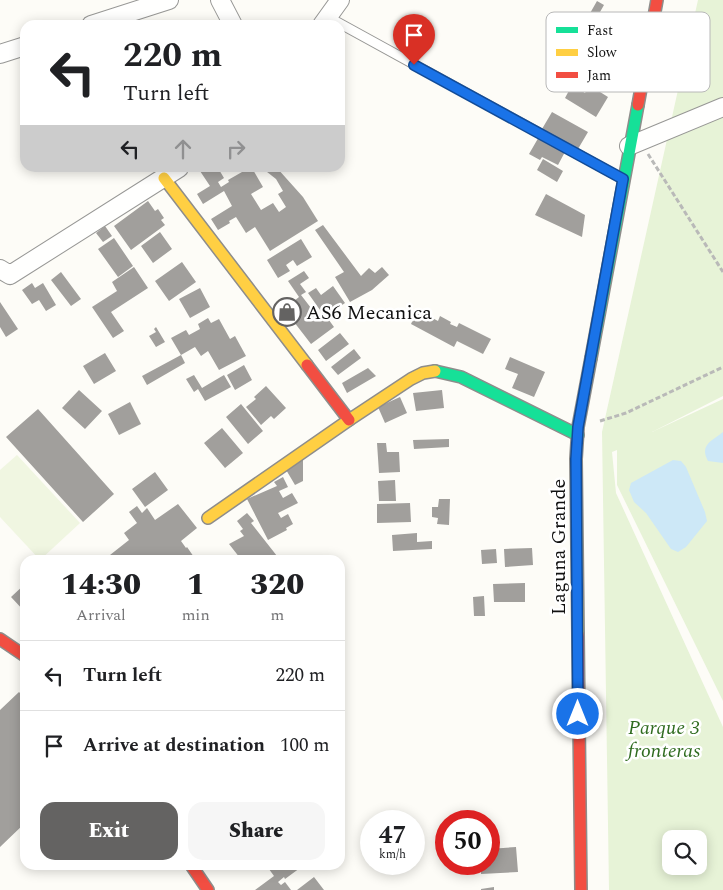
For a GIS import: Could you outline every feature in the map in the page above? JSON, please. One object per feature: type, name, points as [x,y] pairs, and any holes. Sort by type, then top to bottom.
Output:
[{"type":"main road","name":"Laguna Grande","points":[[581,890],[576,479],[578,431],[623,179],[635,144],[643,92]]},
{"type":"main road","points":[[164,178],[349,420]]},
{"type":"main road","points":[[208,518],[349,420],[423,373],[437,371],[461,377],[578,431]]},
{"type":"main road","points":[[0,639],[20,653]]},
{"type":"main road","points":[[194,870],[208,890]]},
{"type":"street","points":[[107,20],[169,0]]},
{"type":"street","points":[[220,0],[230,20]]},
{"type":"street","points":[[326,20],[340,0]]},
{"type":"street","points":[[0,54],[20,48]]},
{"type":"street","points":[[635,144],[723,107]]},
{"type":"street","points":[[5,272],[173,172]]},
{"type":"lane","points":[[345,32],[623,179]]},
{"type":"path","points":[[635,144],[723,272]]},
{"type":"path","points":[[578,431],[626,413],[723,366]]},
{"type":"green space","name":"Parque 3 fronteras","points":[[698,0],[723,0],[723,396],[652,432],[723,399],[723,701],[617,485],[617,450],[612,452],[616,493],[723,727],[723,890],[609,890],[602,432],[678,92],[710,92],[710,12],[695,12]]},
{"type":"green space","points":[[17,455],[80,523],[45,555],[35,555],[0,517],[0,470]]},
{"type":"water","points":[[723,432],[723,463],[708,461],[705,451],[706,447]]},
{"type":"water","points":[[673,460],[681,461],[686,467],[707,521],[686,547],[678,552],[671,549],[646,513],[634,502],[629,490],[631,483]]},
{"type":"building","points":[[597,1],[604,5],[600,12],[591,12]]},
{"type":"building","points":[[568,92],[600,92],[608,97],[596,117],[565,98]]},
{"type":"building","points":[[552,112],[588,132],[578,149],[542,129]]},
{"type":"building","points":[[540,135],[566,150],[558,165],[542,157],[540,160],[529,154]]},
{"type":"building","points":[[543,159],[563,171],[557,182],[537,170]]},
{"type":"building","points":[[201,172],[220,172],[224,178],[218,182],[221,187],[229,182],[228,180],[242,172],[254,172],[263,187],[251,194],[261,210],[273,203],[279,212],[286,207],[278,194],[283,191],[276,179],[267,172],[281,172],[303,197],[318,221],[270,251],[255,227],[246,233],[236,217],[218,230],[211,219],[232,206],[224,191],[203,204],[197,194],[210,186]]},
{"type":"building","points":[[546,194],[585,215],[582,237],[535,215]]},
{"type":"building","points":[[148,201],[155,211],[158,209],[164,218],[161,220],[165,225],[131,250],[114,226]]},
{"type":"building","points":[[323,225],[361,276],[369,268],[375,273],[382,267],[389,275],[372,290],[350,302],[335,277],[344,272],[315,230]]},
{"type":"building","points":[[105,226],[112,236],[103,242],[96,233]]},
{"type":"building","points":[[160,232],[172,249],[153,263],[141,246]]},
{"type":"building","points":[[114,238],[133,266],[118,277],[98,249]]},
{"type":"building","points":[[301,239],[312,257],[297,266],[293,260],[286,265],[290,271],[278,278],[267,260]]},
{"type":"building","points":[[182,262],[196,282],[169,301],[155,281]]},
{"type":"building","points":[[134,267],[148,288],[111,312],[124,331],[113,338],[92,307],[117,291],[112,282]]},
{"type":"building","points":[[304,271],[309,278],[300,284],[306,292],[301,295],[321,321],[326,317],[308,293],[316,288],[321,295],[333,286],[345,303],[326,316],[334,327],[311,344],[284,309],[299,297],[288,281]]},
{"type":"building","points":[[61,272],[81,299],[71,306],[51,280]]},
{"type":"building","points":[[32,283],[35,288],[43,283],[56,305],[46,311],[39,300],[32,304],[22,290]]},
{"type":"building","points":[[200,288],[210,307],[190,318],[179,299]]},
{"type":"building","points":[[0,302],[18,329],[6,337],[0,327]]},
{"type":"building","points":[[418,309],[438,321],[440,316],[451,322],[450,324],[457,327],[459,323],[491,339],[483,354],[457,341],[454,347],[411,324]]},
{"type":"building","points":[[208,318],[211,323],[219,319],[230,339],[235,336],[246,356],[219,370],[208,351],[201,356],[195,347],[181,355],[171,338],[186,330],[189,335],[200,329],[198,324]]},
{"type":"building","points":[[156,327],[165,342],[156,347],[149,336],[156,332],[154,329]]},
{"type":"building","points":[[340,333],[349,344],[326,361],[318,350]]},
{"type":"building","points":[[354,349],[361,358],[338,375],[331,367]]},
{"type":"building","points":[[105,353],[116,371],[94,384],[83,366]]},
{"type":"building","points":[[181,355],[185,363],[147,385],[142,376]]},
{"type":"building","points":[[510,357],[545,372],[534,397],[512,388],[518,374],[505,369]]},
{"type":"building","points":[[244,365],[252,380],[235,390],[227,375]]},
{"type":"building","points":[[368,368],[376,376],[347,393],[342,383]]},
{"type":"building","points":[[194,375],[202,388],[224,375],[231,387],[205,401],[198,389],[194,392],[186,379]]},
{"type":"building","points":[[266,386],[286,408],[274,419],[271,416],[261,425],[246,407],[256,399],[254,397]]},
{"type":"building","points":[[79,390],[102,411],[85,429],[62,408]]},
{"type":"building","points":[[442,390],[444,408],[416,411],[413,393]]},
{"type":"building","points":[[400,397],[407,413],[385,423],[378,407]]},
{"type":"building","points":[[130,402],[141,424],[119,435],[108,414]]},
{"type":"building","points":[[241,404],[263,431],[248,444],[226,417]]},
{"type":"building","points":[[38,409],[114,494],[83,522],[6,437]]},
{"type":"building","points":[[222,428],[243,453],[225,468],[204,443]]},
{"type":"building","points":[[449,439],[449,447],[414,449],[413,440]]},
{"type":"building","points":[[377,443],[386,443],[387,452],[399,452],[400,472],[379,473]]},
{"type":"building","points":[[303,458],[303,481],[295,485],[285,468]]},
{"type":"building","points":[[155,472],[168,490],[145,507],[132,489]]},
{"type":"building","points":[[283,477],[288,487],[279,491],[283,498],[292,493],[298,503],[278,513],[281,518],[288,514],[293,524],[286,528],[287,530],[268,540],[247,499],[277,486],[274,482]]},
{"type":"building","points":[[395,480],[396,501],[379,501],[378,481]]},
{"type":"building","points":[[439,499],[450,499],[449,525],[437,524],[438,518],[432,517],[432,507],[438,507]]},
{"type":"building","points":[[410,503],[411,522],[377,523],[377,504]]},
{"type":"building","points":[[178,504],[197,528],[181,541],[193,555],[110,555],[129,540],[124,533],[137,523],[129,512],[137,506],[142,513],[147,508],[155,520]]},
{"type":"building","points":[[247,513],[254,521],[251,523],[276,555],[238,555],[229,544],[244,536],[240,531],[243,529],[237,521]]},
{"type":"building","points":[[417,533],[417,542],[432,541],[432,549],[393,551],[392,535]]},
{"type":"building","points":[[532,548],[533,565],[505,567],[504,549]]},
{"type":"building","points":[[496,549],[497,563],[482,564],[481,550]]},
{"type":"building","points":[[525,583],[525,602],[494,602],[493,584]]},
{"type":"building","points":[[20,589],[20,607],[11,597]]},
{"type":"building","points":[[484,596],[485,616],[474,616],[473,597]]},
{"type":"building","points":[[20,693],[20,828],[0,847],[0,710]]},
{"type":"building","points":[[516,847],[518,872],[500,873],[500,848]]},
{"type":"building","points":[[270,870],[297,870],[278,882],[281,885],[285,882],[291,890],[255,890],[274,876]]},
{"type":"building","points":[[314,877],[324,890],[297,890]]},
{"type":"building","points":[[494,887],[494,890],[481,890],[481,889]]},
{"type":"traffic: fast","points":[[591,358],[638,105]]},
{"type":"traffic: fast","points":[[435,371],[461,377],[578,435]]},
{"type":"traffic: slow","points":[[164,178],[307,365]]},
{"type":"traffic: slow","points":[[578,634],[576,459],[578,427],[591,358]]},
{"type":"traffic: slow","points":[[208,518],[411,379],[423,373],[435,371]]},
{"type":"traffic: jam","points":[[655,12],[657,0]]},
{"type":"traffic: jam","points":[[638,105],[640,92]]},
{"type":"traffic: jam","points":[[307,365],[349,420]]},
{"type":"traffic: jam","points":[[578,634],[581,890]]},
{"type":"traffic: jam","points":[[0,639],[20,653]]},
{"type":"traffic: jam","points":[[194,870],[208,890]]},
{"type":"place","name":"AS6 Mecanica","points":[[287,312]]},
{"type":"route","points":[[414,65],[623,179],[578,427],[576,459],[578,714]]}]
